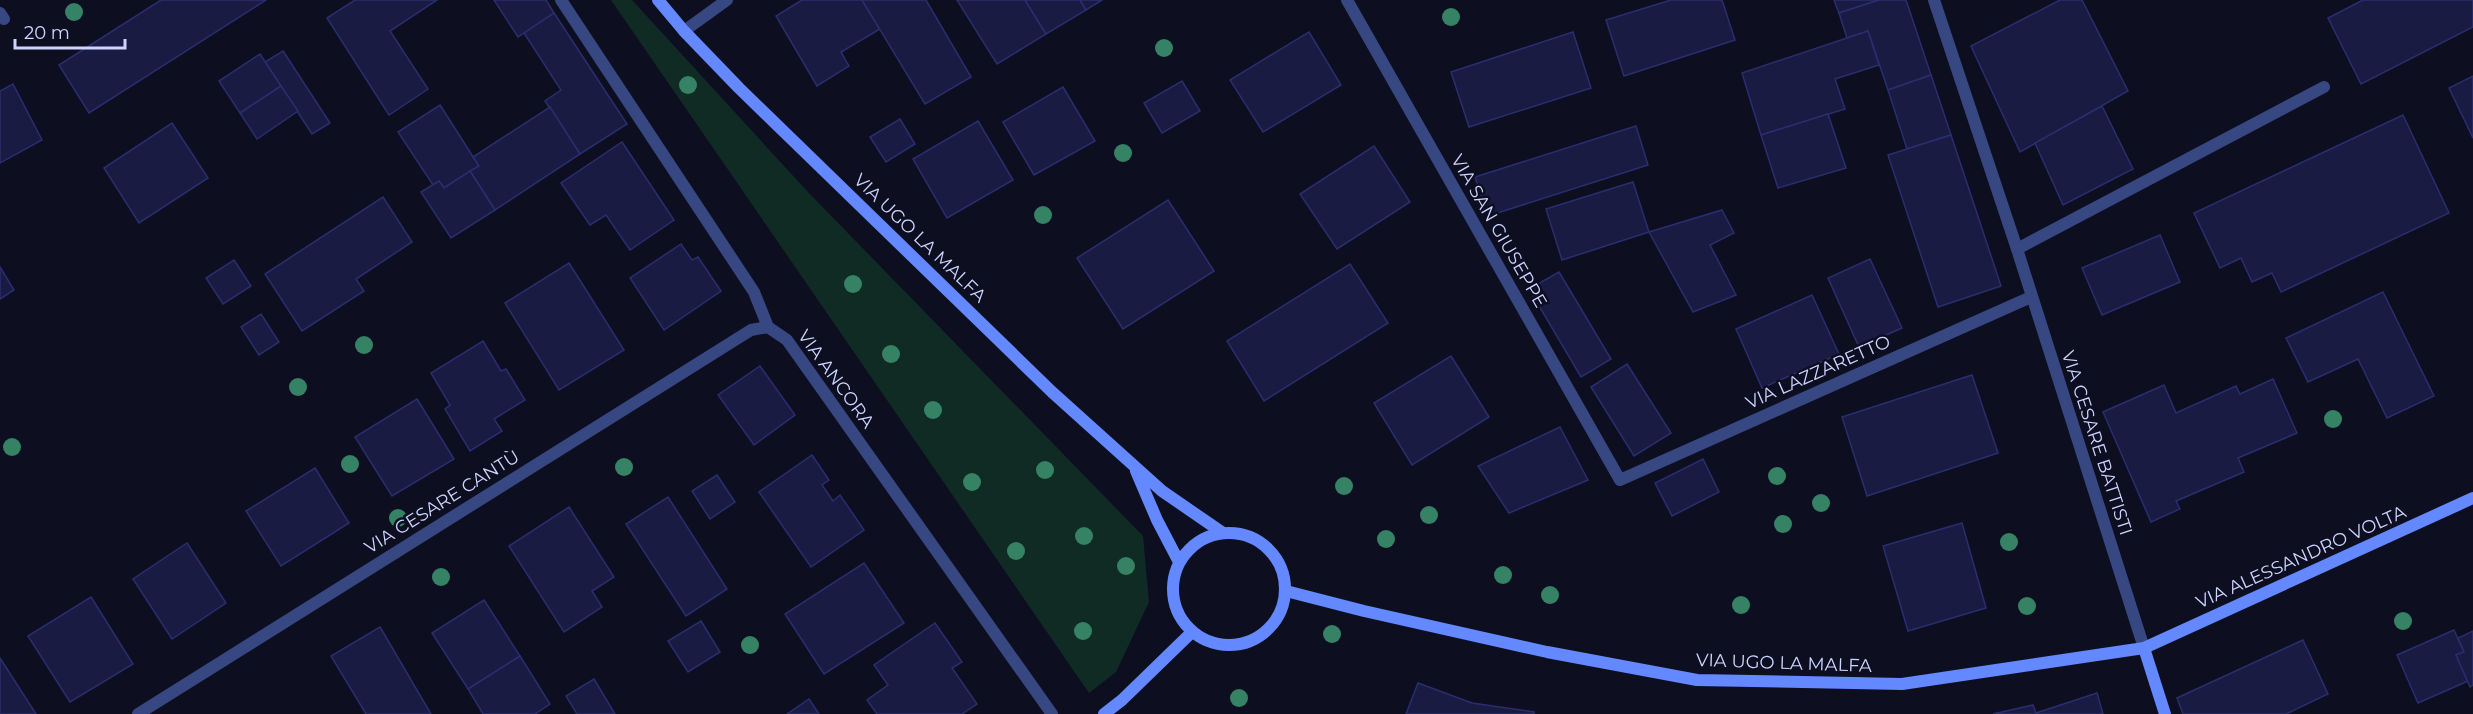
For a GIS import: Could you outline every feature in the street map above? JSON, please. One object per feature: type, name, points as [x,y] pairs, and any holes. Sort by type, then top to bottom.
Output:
[{"type":"street","points":[[561,0],[754,292],[768,327]]},
{"type":"street","name":"VIA UGO LA MALFA","points":[[658,0],[684,31],[739,88],[1030,371],[1134,467],[1178,503],[1223,533],[1242,534],[1260,541],[1274,555],[1284,572],[1286,591],[1547,652],[1697,680],[1902,684],[2144,648]]},
{"type":"street","points":[[684,31],[727,0]]},
{"type":"street","name":"VIA SAN GIUSEPPE","points":[[1347,0],[1620,480]]},
{"type":"street","name":"VIA CESARE BATTISTI","points":[[1934,0],[2017,249],[2144,648]]},
{"type":"street","points":[[2017,249],[2324,87]]},
{"type":"street","name":"VIA LAZZARETTO","points":[[1620,480],[2031,297]]},
{"type":"street","name":"VIA CESARE CANTÙ","points":[[138,714],[751,330],[768,327]]},
{"type":"street","name":"VIA ANCORA","points":[[768,327],[788,340],[1052,714]]},
{"type":"street","name":"VIA UGO LA MALFA","points":[[1134,467],[1157,520],[1179,562]]},
{"type":"street","name":"VIA ALESSANDRO VOLTA","points":[[2144,648],[2473,498]]},
{"type":"street","points":[[1223,533],[1205,538],[1190,548],[1179,562],[1173,580],[1174,600],[1180,618],[1192,632],[1208,642],[1226,646],[1252,641],[1261,637],[1274,625],[1282,609],[1286,591]]},
{"type":"street","points":[[1104,714],[1192,632]]},
{"type":"street","points":[[2144,648],[2165,714]]},
{"type":"green space","points":[[611,0],[632,0],[807,191],[1143,536],[1149,602],[1116,672],[1089,693]]},
{"type":"building","points":[[161,0],[266,0],[89,113],[59,65]]},
{"type":"building","points":[[355,0],[437,0],[390,31],[428,89],[389,115],[327,18]]},
{"type":"building","points":[[494,0],[546,0],[554,13],[518,37]]},
{"type":"building","points":[[802,0],[862,0],[880,29],[841,52],[849,66],[817,86],[776,16]]},
{"type":"building","points":[[862,0],[926,0],[971,77],[925,104]]},
{"type":"building","points":[[957,0],[1025,0],[1046,34],[997,64]]},
{"type":"building","points":[[1025,0],[1080,0],[1086,10],[1046,34]]},
{"type":"building","points":[[1080,0],[1102,0],[1086,10]]},
{"type":"building","points":[[1671,0],[1722,0],[1735,40],[1624,76],[1606,20]]},
{"type":"building","points":[[1834,0],[1879,0],[1839,13]]},
{"type":"building","points":[[1879,0],[1906,0],[1931,75],[1888,90],[1868,31],[1847,38],[1839,13]]},
{"type":"building","points":[[2060,0],[2082,0],[2128,91],[2020,152],[1971,46]]},
{"type":"building","points":[[2363,0],[2473,0],[2473,27],[2361,84],[2328,18]]},
{"type":"building","points":[[554,13],[627,124],[580,154],[545,101],[561,90],[524,33]]},
{"type":"building","points":[[1868,31],[1879,65],[1835,79],[1845,109],[1761,135],[1742,73]]},
{"type":"building","points":[[1309,32],[1341,85],[1263,132],[1230,80]]},
{"type":"building","points":[[1573,32],[1591,88],[1469,127],[1451,72]]},
{"type":"building","points":[[283,51],[330,123],[312,134],[265,62]]},
{"type":"building","points":[[260,54],[281,86],[240,113],[219,81]]},
{"type":"building","points":[[1931,75],[1951,135],[1907,149],[1888,90]]},
{"type":"building","points":[[2473,76],[2473,138],[2449,88]]},
{"type":"building","points":[[1182,81],[1200,111],[1162,133],[1144,103]]},
{"type":"building","points":[[13,84],[42,140],[0,163],[0,91]]},
{"type":"building","points":[[281,86],[298,111],[257,139],[240,113]]},
{"type":"building","points":[[1063,87],[1095,141],[1034,175],[1003,122]]},
{"type":"building","points":[[440,105],[479,166],[444,188],[439,181],[433,185],[398,132]]},
{"type":"building","points":[[2102,106],[2133,169],[2063,205],[2035,143]]},
{"type":"building","points":[[550,107],[580,154],[495,210],[470,171],[479,166],[473,157]]},
{"type":"building","points":[[1828,114],[1846,168],[1778,188],[1761,135]]},
{"type":"building","points":[[2403,115],[2449,213],[2281,292],[2272,273],[2252,282],[2241,258],[2220,268],[2194,213]]},
{"type":"building","points":[[900,119],[915,144],[886,162],[870,137]]},
{"type":"building","points":[[978,121],[1013,180],[947,218],[913,159]]},
{"type":"building","points":[[172,123],[208,178],[139,223],[104,168]]},
{"type":"building","points":[[1636,126],[1648,165],[1488,216],[1475,177]]},
{"type":"building","points":[[1951,135],[2001,286],[1938,307],[1888,155]]},
{"type":"building","points":[[622,142],[674,220],[630,250],[606,215],[590,225],[561,183]]},
{"type":"building","points":[[1374,146],[1410,202],[1337,249],[1300,194]]},
{"type":"building","points":[[470,171],[495,210],[451,238],[421,192],[439,181],[444,188]]},
{"type":"building","points":[[1633,182],[1649,232],[1562,260],[1546,209]]},
{"type":"building","points":[[383,197],[412,242],[356,279],[364,291],[302,331],[265,274]]},
{"type":"building","points":[[1168,200],[1214,271],[1123,329],[1077,258]]},
{"type":"building","points":[[1722,210],[1734,233],[1710,245],[1736,295],[1693,312],[1649,232]]},
{"type":"building","points":[[2160,235],[2180,282],[2102,315],[2082,268]]},
{"type":"building","points":[[681,244],[692,260],[698,257],[721,291],[664,330],[630,278]]},
{"type":"building","points":[[1870,259],[1902,328],[1859,347],[1828,278]]},
{"type":"building","points":[[234,260],[251,286],[223,304],[206,278]]},
{"type":"building","points":[[569,263],[624,350],[559,390],[505,303]]},
{"type":"building","points":[[1350,264],[1388,323],[1264,401],[1227,341]]},
{"type":"building","points":[[0,267],[14,290],[0,299]]},
{"type":"building","points":[[1559,272],[1611,359],[1581,377],[1529,289]]},
{"type":"building","points":[[2383,292],[2434,396],[2387,418],[2358,359],[2308,382],[2286,338]]},
{"type":"building","points":[[1812,295],[1839,354],[1762,388],[1736,329]]},
{"type":"building","points":[[261,314],[279,342],[259,355],[241,327]]},
{"type":"building","points":[[483,341],[501,371],[506,369],[525,400],[494,419],[502,431],[470,451],[445,409],[450,405],[431,373]]},
{"type":"building","points":[[1451,356],[1489,417],[1412,465],[1374,403]]},
{"type":"building","points":[[1627,364],[1671,433],[1634,456],[1591,387]]},
{"type":"building","points":[[760,366],[795,415],[754,445],[718,395]]},
{"type":"building","points":[[1972,375],[1998,453],[1867,496],[1842,417]]},
{"type":"building","points":[[2273,379],[2297,433],[2238,458],[2244,472],[2176,501],[2180,509],[2151,522],[2103,412],[2164,385],[2176,413],[2236,386],[2240,394]]},
{"type":"building","points":[[417,399],[454,459],[392,496],[355,437]]},
{"type":"building","points":[[1560,427],[1588,480],[1509,513],[1478,466]]},
{"type":"building","points":[[812,455],[829,480],[822,485],[833,501],[840,495],[864,530],[811,567],[759,492]]},
{"type":"building","points":[[1703,459],[1719,492],[1672,516],[1655,483]]},
{"type":"building","points":[[315,468],[349,523],[281,566],[246,511]]},
{"type":"building","points":[[717,475],[735,502],[710,519],[692,491]]},
{"type":"building","points":[[668,497],[727,589],[686,616],[626,524]]},
{"type":"building","points":[[569,507],[614,577],[592,591],[602,607],[564,632],[509,546]]},
{"type":"building","points":[[1962,523],[1986,608],[1908,631],[1883,546]]},
{"type":"building","points":[[187,543],[226,603],[172,639],[133,579]]},
{"type":"building","points":[[864,563],[904,623],[824,674],[785,614]]},
{"type":"building","points":[[91,597],[133,664],[70,702],[28,636]]},
{"type":"building","points":[[484,600],[520,656],[468,689],[432,633]]},
{"type":"building","points":[[701,621],[720,652],[688,672],[668,641]]},
{"type":"building","points":[[935,623],[962,662],[952,668],[977,704],[962,714],[877,714],[867,700],[888,685],[874,665]]},
{"type":"building","points":[[380,627],[431,714],[366,714],[331,656]]},
{"type":"building","points":[[2454,630],[2464,652],[2456,655],[2468,681],[2418,703],[2397,655]]},
{"type":"building","points":[[2473,631],[2473,685],[2470,687],[2456,655],[2464,652],[2458,638]]},
{"type":"building","points":[[2303,640],[2328,694],[2286,714],[2183,714],[2177,698]]},
{"type":"building","points":[[520,656],[550,704],[535,714],[483,714],[468,689]]},
{"type":"building","points":[[0,658],[36,714],[0,714]]},
{"type":"building","points":[[594,679],[615,714],[577,714],[566,696]]},
{"type":"building","points":[[1418,683],[1472,703],[1534,712],[1534,714],[1406,714]]},
{"type":"building","points":[[2097,693],[2103,714],[1993,714],[2033,705],[2036,713]]},
{"type":"building","points":[[809,699],[819,714],[787,714]]}]
